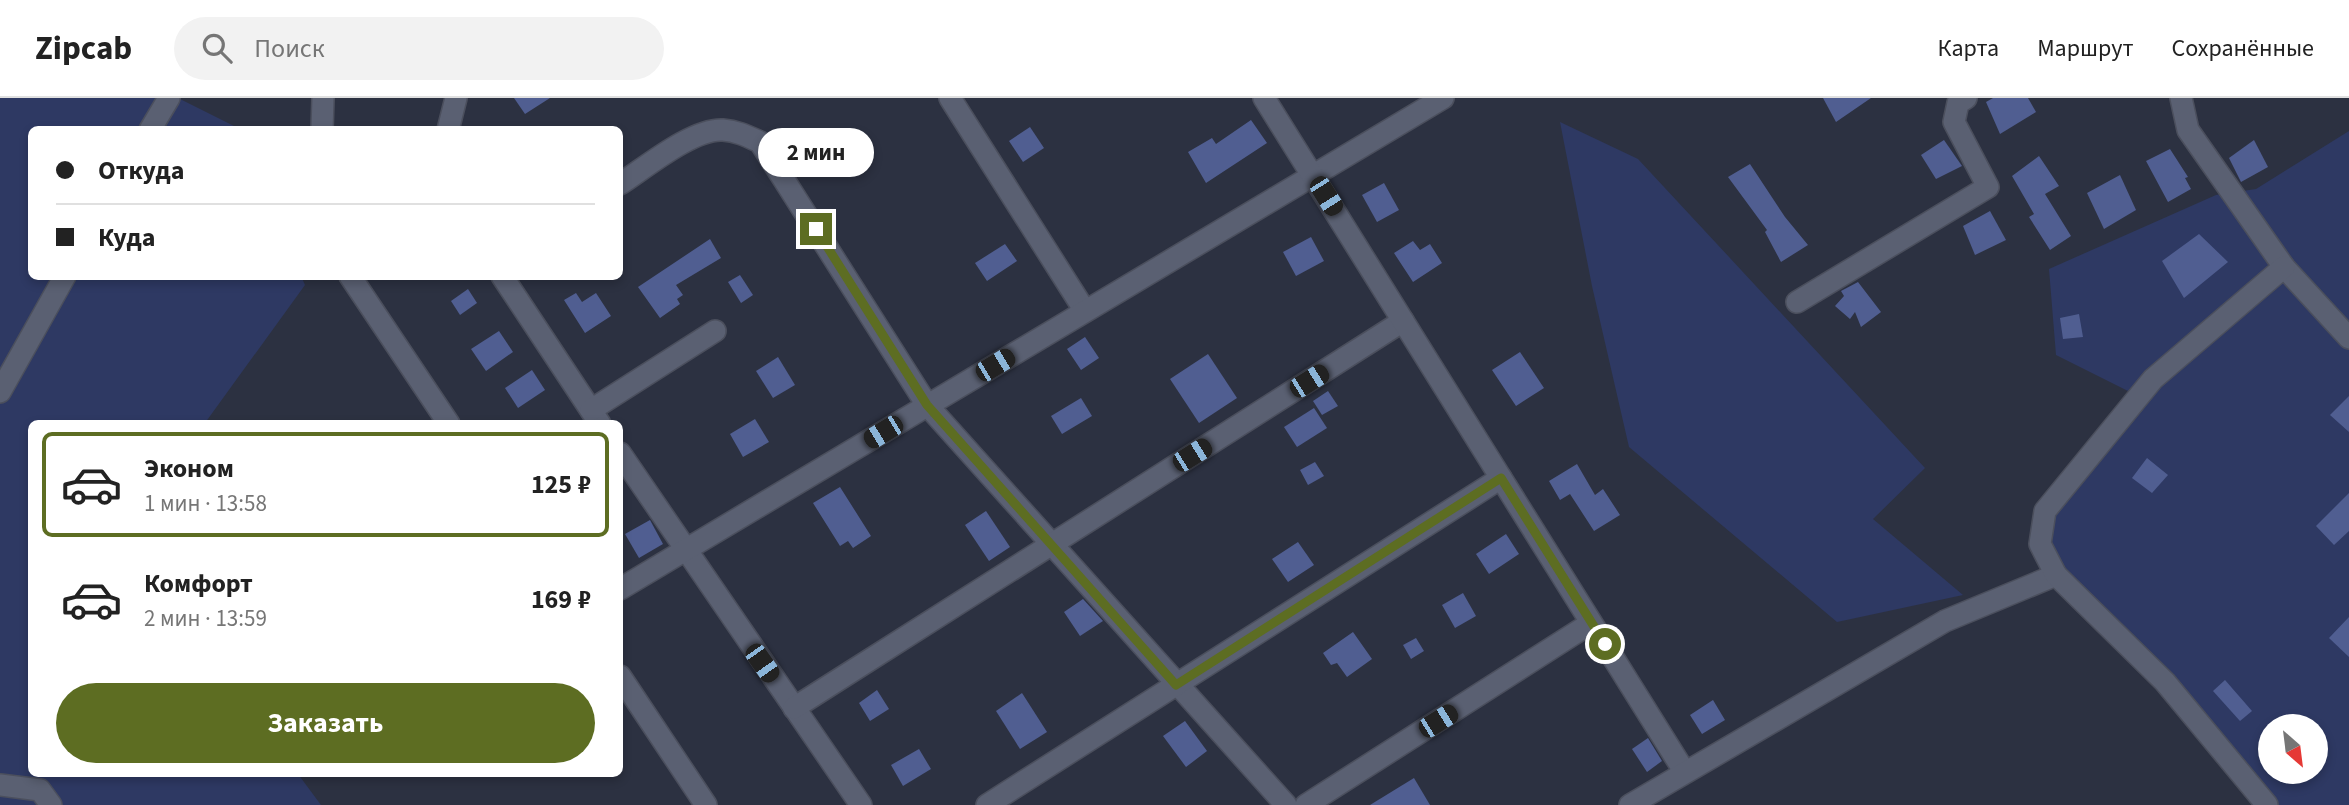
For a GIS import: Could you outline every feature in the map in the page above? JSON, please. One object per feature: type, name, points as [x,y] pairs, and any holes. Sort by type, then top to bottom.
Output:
[{"type":"street","points":[[152,126],[169,98]]},
{"type":"street","points":[[323,98],[323,126]]},
{"type":"street","points":[[449,126],[456,98]]},
{"type":"street","points":[[950,98],[1085,311]]},
{"type":"street","points":[[1264,98],[1684,771]]},
{"type":"street","points":[[623,587],[1443,98]]},
{"type":"street","points":[[1797,302],[1988,187],[1954,122],[1958,103],[1966,98]]},
{"type":"street","points":[[2181,98],[2188,130],[2284,267],[2349,338]]},
{"type":"street","points":[[623,182],[697,135],[720,129],[738,132],[760,142],[927,405],[1286,805]]},
{"type":"street","points":[[2267,805],[2165,682],[2056,575],[2040,544],[2045,511],[2153,379],[2284,267]]},
{"type":"street","points":[[3,380],[63,280]]},
{"type":"street","points":[[353,280],[446,420]]},
{"type":"street","points":[[505,280],[595,417],[715,331]]},
{"type":"street","points":[[794,708],[1404,321]]},
{"type":"street","points":[[623,458],[684,551],[861,805]]},
{"type":"street","points":[[987,805],[1501,478]]},
{"type":"street","points":[[1630,805],[1684,771],[1945,621],[2056,575]]},
{"type":"street","points":[[1306,805],[1591,623]]},
{"type":"street","points":[[623,680],[706,805]]},
{"type":"street","points":[[0,785],[40,790],[51,805]]},
{"type":"shaded area","points":[[0,98],[178,98],[234,126],[28,126],[28,280],[303,280],[305,285],[207,420],[28,420],[28,777],[300,777],[321,805],[0,805]]},
{"type":"shaded area","points":[[1560,122],[1638,159],[1925,468],[1873,519],[1963,595],[1837,622],[1629,447],[1592,286]]},
{"type":"shaded area","points":[[2349,131],[2349,805],[2270,805],[2045,559],[2053,511],[2142,398],[2056,355],[2049,269],[2216,195],[2256,189]]},
{"type":"building","points":[[514,98],[550,98],[525,114]]},
{"type":"building","points":[[1823,98],[1871,98],[1836,122]]},
{"type":"building","points":[[1993,98],[2028,98],[2036,112],[2000,134],[1986,102]]},
{"type":"building","points":[[1251,120],[1267,143],[1206,183],[1188,152],[1212,138],[1216,144]]},
{"type":"building","points":[[1030,127],[1044,148],[1023,162],[1009,141]]},
{"type":"building","points":[[1944,140],[1962,166],[1936,179],[1921,155]]},
{"type":"building","points":[[2254,140],[2268,167],[2241,182],[2229,158]]},
{"type":"building","points":[[2170,149],[2188,177],[2185,178],[2191,189],[2168,202],[2146,161]]},
{"type":"building","points":[[2039,156],[2059,186],[2045,194],[2071,236],[2050,250],[2029,217],[2034,214],[2012,176]]},
{"type":"building","points":[[1750,164],[1785,217],[1808,245],[1781,262],[1765,232],[1767,230],[1728,177]]},
{"type":"building","points":[[2120,175],[2136,210],[2104,229],[2087,193]]},
{"type":"building","points":[[1384,183],[1399,210],[1377,222],[1362,195]]},
{"type":"building","points":[[1990,211],[2006,240],[1975,255],[1963,226]]},
{"type":"building","points":[[2199,234],[2228,262],[2184,298],[2162,261]]},
{"type":"building","points":[[1311,237],[1324,261],[1296,276],[1283,252]]},
{"type":"building","points":[[710,239],[721,258],[676,285],[683,295],[677,299],[680,304],[660,318],[638,287]]},
{"type":"building","points":[[1413,241],[1420,250],[1430,244],[1442,263],[1413,282],[1394,253]]},
{"type":"building","points":[[1005,244],[1017,261],[987,281],[975,263]]},
{"type":"building","points":[[740,275],[753,295],[741,303],[728,282]]},
{"type":"building","points":[[1858,282],[1881,312],[1861,327],[1855,312],[1850,319],[1835,306],[1844,296],[1841,291]]},
{"type":"building","points":[[468,289],[477,303],[460,315],[451,301]]},
{"type":"building","points":[[576,293],[582,302],[596,293],[611,316],[585,333],[564,300]]},
{"type":"building","points":[[2079,314],[2083,337],[2063,339],[2060,318]]},
{"type":"building","points":[[499,331],[513,352],[486,371],[471,349]]},
{"type":"building","points":[[1085,337],[1099,358],[1081,370],[1067,349]]},
{"type":"building","points":[[1520,352],[1544,388],[1516,406],[1492,370]]},
{"type":"building","points":[[1208,354],[1237,398],[1199,423],[1170,379]]},
{"type":"building","points":[[778,357],[795,385],[773,398],[756,371]]},
{"type":"building","points":[[532,370],[545,390],[518,408],[505,388]]},
{"type":"building","points":[[1328,391],[1338,406],[1322,415],[1313,401]]},
{"type":"building","points":[[2349,396],[2349,432],[2330,415]]},
{"type":"building","points":[[1081,398],[1092,416],[1062,434],[1051,416]]},
{"type":"building","points":[[1314,408],[1327,428],[1297,447],[1284,427]]},
{"type":"building","points":[[755,419],[769,442],[743,457],[730,434]]},
{"type":"building","points":[[2147,458],[2168,475],[2152,493],[2132,478]]},
{"type":"building","points":[[1315,462],[1324,476],[1308,485],[1300,470]]},
{"type":"building","points":[[1577,464],[1595,495],[1603,489],[1620,515],[1594,531],[1570,494],[1560,500],[1549,481]]},
{"type":"building","points":[[840,487],[871,536],[853,548],[848,541],[840,546],[813,503]]},
{"type":"building","points":[[2349,493],[2349,531],[2334,545],[2316,526]]},
{"type":"building","points":[[986,511],[1010,547],[989,561],[965,525]]},
{"type":"building","points":[[650,520],[663,544],[639,558],[625,534]]},
{"type":"building","points":[[1506,534],[1519,554],[1489,574],[1476,554]]},
{"type":"building","points":[[1298,542],[1314,565],[1288,582],[1272,559]]},
{"type":"building","points":[[1463,593],[1476,616],[1455,628],[1442,605]]},
{"type":"building","points":[[1083,599],[1103,621],[1080,636],[1064,612]]},
{"type":"building","points":[[2349,617],[2349,657],[2329,638]]},
{"type":"building","points":[[1353,632],[1372,659],[1347,677],[1337,663],[1331,665],[1323,653]]},
{"type":"building","points":[[1416,638],[1424,651],[1411,659],[1403,645]]},
{"type":"building","points":[[2225,680],[2252,711],[2240,721],[2213,691]]},
{"type":"building","points":[[877,690],[889,709],[870,721],[859,703]]},
{"type":"building","points":[[1022,693],[1047,732],[1020,749],[996,711]]},
{"type":"building","points":[[1713,700],[1725,720],[1702,734],[1690,715]]},
{"type":"building","points":[[1185,721],[1207,751],[1186,767],[1163,736]]},
{"type":"building","points":[[1648,738],[1662,761],[1647,772],[1632,749]]},
{"type":"building","points":[[919,749],[931,769],[903,786],[891,765]]},
{"type":"building","points":[[1414,778],[1430,805],[1370,805]]},
{"type":"route","points":[[816,229],[927,405],[1176,685],[1501,478],[1605,644]]}]
